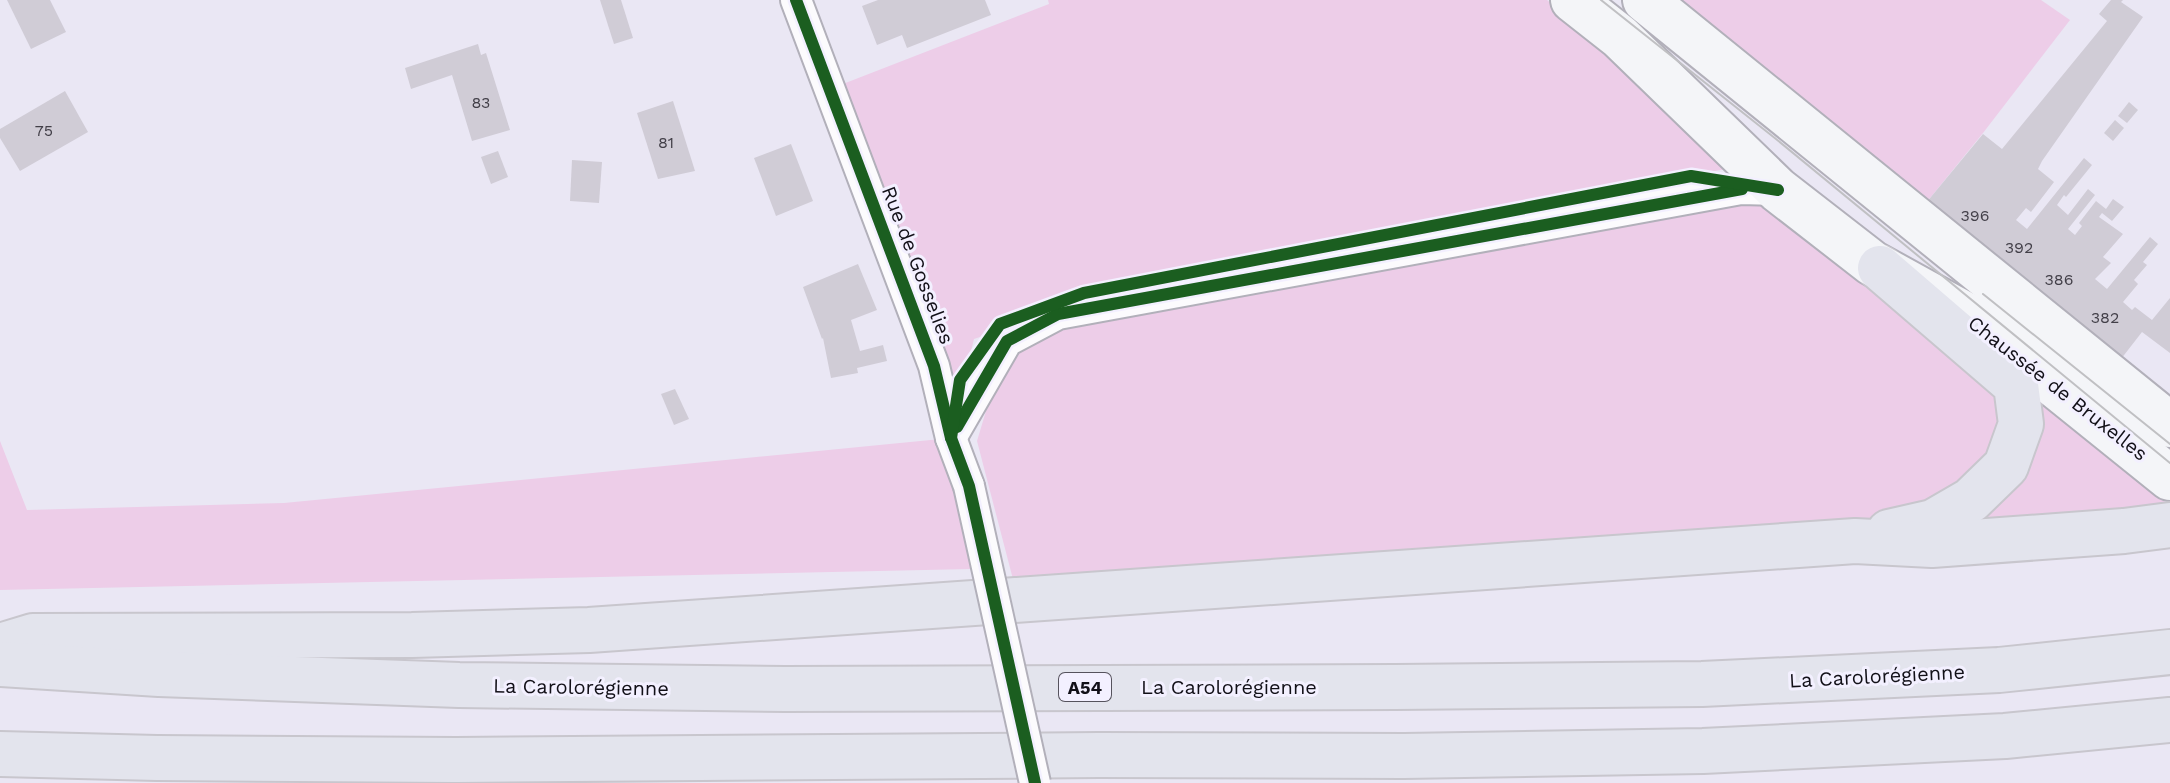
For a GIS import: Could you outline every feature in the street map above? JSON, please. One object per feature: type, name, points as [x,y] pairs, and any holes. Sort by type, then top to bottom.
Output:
[{"type":"highway","points":[[1855,541],[1933,522],[1971,500],[2006,466],[2021,424],[2016,385],[1880,268]]},
{"type":"highway","points":[[0,646],[33,636],[412,635],[589,630],[1855,541],[1932,545],[2170,525]]},
{"type":"highway","name":"La Carolorégienne","points":[[0,664],[159,674],[459,685],[785,689],[1396,687],[1734,683],[1999,670],[2170,652]]},
{"type":"highway","points":[[0,754],[471,760],[1404,756],[1672,751],[2005,736],[2170,720]]},
{"type":"main road","name":"Chaussée de Bruxelles","points":[[1573,0],[1620,37],[1778,190],[1880,268],[1970,317],[2170,478]]},
{"type":"main road","name":"Chaussée de Bruxelles","points":[[1645,0],[2170,425]]},
{"type":"street","name":"Rue de Gosselies","points":[[796,0],[934,366],[951,438],[969,486],[1035,783]]},
{"type":"street","points":[[951,438],[1007,341],[1058,314],[1741,189],[1778,190]]},
{"type":"shaded area","points":[[1048,0],[1547,0],[1751,164],[1146,281],[974,339],[954,419],[830,89],[1049,4]]},
{"type":"shaded area","points":[[1677,0],[2041,0],[2070,20],[1926,203]]},
{"type":"shaded area","points":[[1778,190],[2016,385],[2169,505],[2036,525],[1015,587],[977,441],[1007,341]]},
{"type":"shaded area","points":[[951,438],[971,569],[0,590],[0,441],[27,510],[284,503]]},
{"type":"building","points":[[7,0],[50,0],[66,32],[31,49]]},
{"type":"building","points":[[600,0],[621,0],[633,38],[614,44]]},
{"type":"building","points":[[878,0],[985,0],[991,15],[907,48],[902,35],[877,45],[862,6]]},
{"type":"building","points":[[2111,0],[2123,0],[2121,2],[2143,17],[2042,161],[2038,169],[2054,182],[2031,212],[2026,208],[2016,220],[2027,229],[2084,158],[2092,165],[2057,205],[2068,215],[2088,189],[2095,195],[2068,229],[2075,235],[2082,226],[2079,223],[2096,201],[2106,209],[2113,199],[2124,207],[2112,221],[2102,213],[2099,217],[2123,234],[2103,257],[2111,263],[2095,279],[2107,289],[2150,237],[2158,244],[2143,262],[2147,265],[2134,280],[2138,284],[2123,302],[2152,320],[2170,298],[2170,353],[2142,332],[2121,359],[1926,203],[1983,134],[2002,149],[2107,21],[2099,14]]},
{"type":"building","points":[[478,44],[481,55],[486,53],[510,130],[472,141],[452,75],[411,89],[405,68]]},
{"type":"building","points":[[65,91],[88,132],[20,171],[0,138],[0,129]]},
{"type":"building","points":[[673,101],[695,171],[658,179],[637,113]]},
{"type":"building","points":[[2129,102],[2138,110],[2127,123],[2118,116]]},
{"type":"building","points":[[2115,120],[2124,128],[2113,141],[2104,133]]},
{"type":"building","points":[[791,144],[813,201],[776,216],[754,158]]},
{"type":"building","points":[[498,151],[508,177],[491,184],[481,157]]},
{"type":"building","points":[[572,160],[602,162],[599,203],[570,201]]},
{"type":"building","points":[[858,264],[877,310],[851,320],[860,351],[883,345],[887,361],[857,368],[858,373],[831,378],[823,338],[803,287]]},
{"type":"building","points":[[675,389],[689,419],[674,425],[661,394]]},
{"type":"tram line","points":[[1601,0],[1776,139],[2170,463]]},
{"type":"tram line","points":[[1983,294],[2170,444]]},
{"type":"cycle path","points":[[796,0],[934,366],[951,438],[969,486],[1035,783]]},
{"type":"cycle path","points":[[951,438],[960,380],[1000,324],[1084,293],[1691,176],[1778,190]]},
{"type":"cycle path","points":[[957,427],[1007,341],[1058,314],[1742,189]]}]
